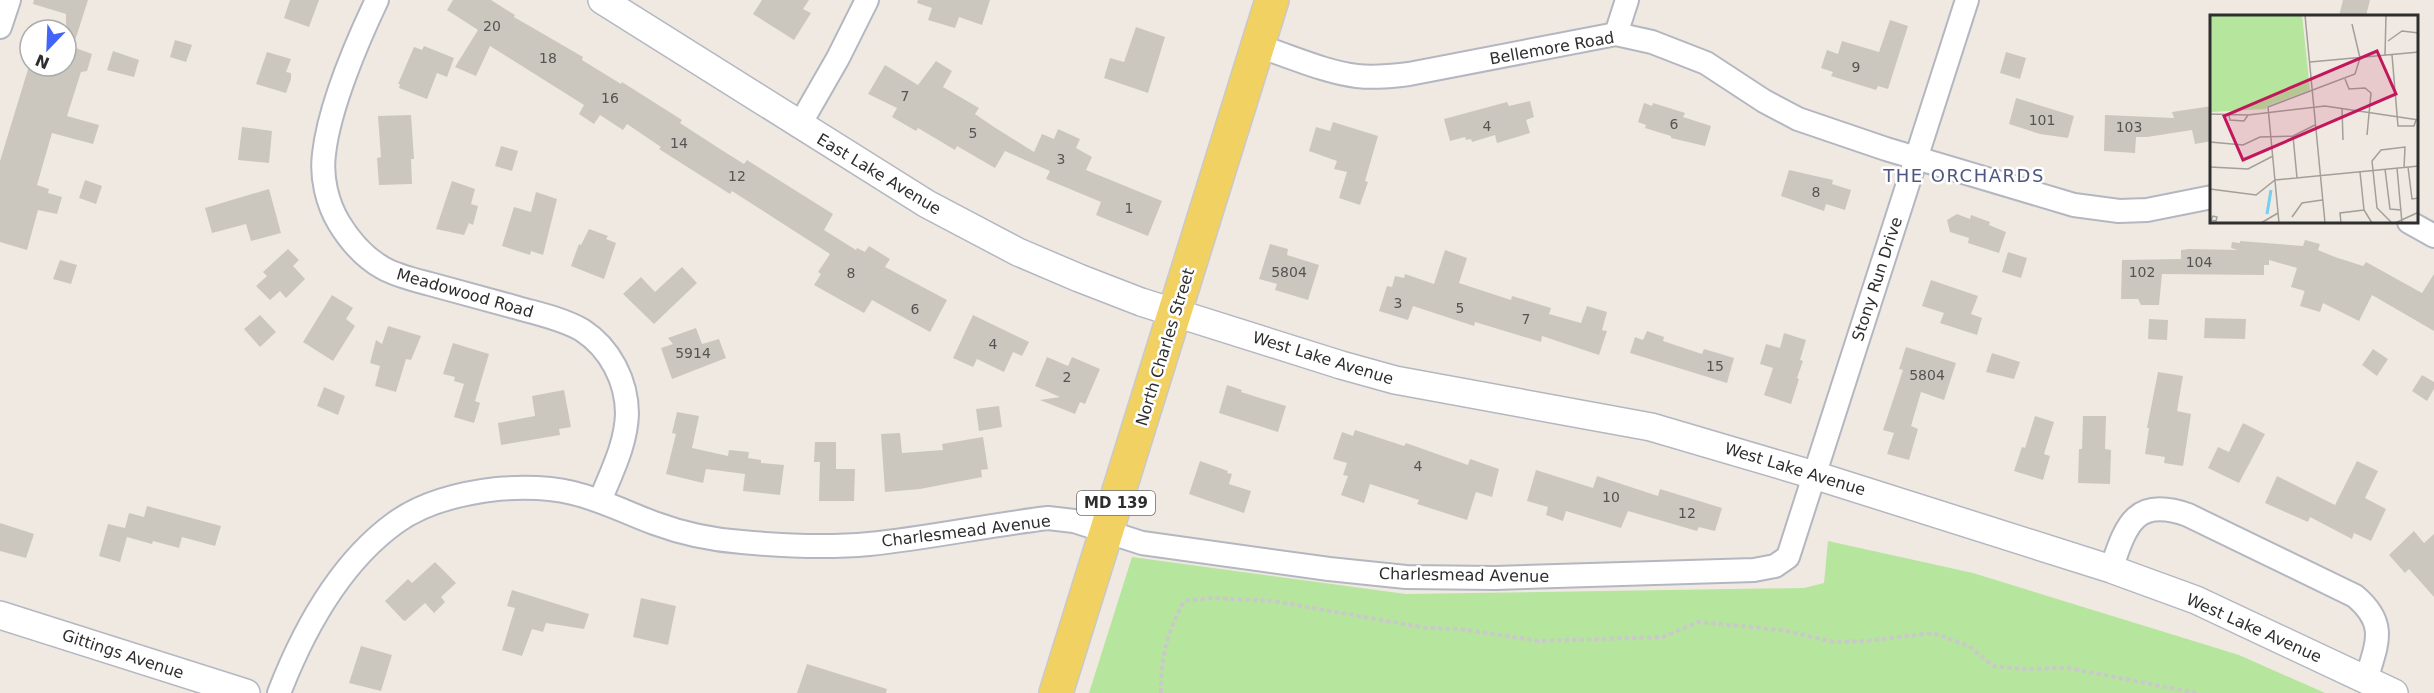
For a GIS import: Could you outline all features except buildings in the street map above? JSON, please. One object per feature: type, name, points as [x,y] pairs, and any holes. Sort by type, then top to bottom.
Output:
[{"type":"main road","name":"North Charles Street","points":[[1056,693],[1272,0]]},
{"type":"street","points":[[0,27],[9,0]]},
{"type":"street","name":"Meadowood Road","points":[[377,0],[356,48],[330,122],[324,155],[325,183],[332,211],[363,254],[384,269],[409,279],[551,317],[582,330],[603,349],[617,370],[626,393],[627,415],[624,441],[600,501]]},
{"type":"street","name":"East Lake Avenue","points":[[602,0],[799,126],[927,204],[1018,252],[1141,302],[1176,313]]},
{"type":"street","points":[[799,126],[838,58],[867,0]]},
{"type":"street","points":[[1616,34],[1627,0]]},
{"type":"street","name":"Stony Run Drive","points":[[1788,557],[1966,0]]},
{"type":"street","name":"Bellemore Road","points":[[1258,46],[1331,70],[1356,76],[1381,77],[1420,72],[1616,34],[1653,42],[1706,63],[1764,101],[1798,119],[2008,186],[2092,209],[2147,210],[2210,197]]},
{"type":"street","points":[[2413,224],[2434,236]]},
{"type":"street","name":"West Lake Avenue","points":[[1176,313],[1395,380],[1651,427],[1814,475],[2110,569],[2231,615],[2394,693]]},
{"type":"street","name":"Charlesmead Avenue","points":[[279,693],[303,639],[329,595],[371,544],[396,522],[427,505],[481,491],[544,488],[572,492],[655,524],[694,534],[739,542],[788,546],[869,544],[1048,518],[1074,521],[1142,543],[1329,569],[1406,577],[1495,578],[1754,570],[1775,566],[1788,557]]},
{"type":"street","points":[[2110,569],[2123,534],[2133,519],[2161,508],[2188,514],[2355,596],[2369,608],[2377,623],[2377,645],[2366,680]]},
{"type":"street","name":"Gittings Avenue","points":[[0,616],[246,693]]},
{"type":"path","points":[[1161,693],[1161,662],[1171,625],[1184,601],[1212,598],[1274,600],[1427,628],[1460,629],[1539,640],[1663,637],[1698,622],[1782,630],[1834,642],[1866,641],[1933,633],[1969,646],[1993,666],[2025,669],[2068,668],[2197,693]]},
{"type":"green space","points":[[1828,541],[1973,573],[2239,655],[2325,693],[1089,693],[1132,557],[1406,594],[1804,588],[1824,583]]},
{"type":"district","name":"THE ORCHARDS","points":[[1964,175]]}]
